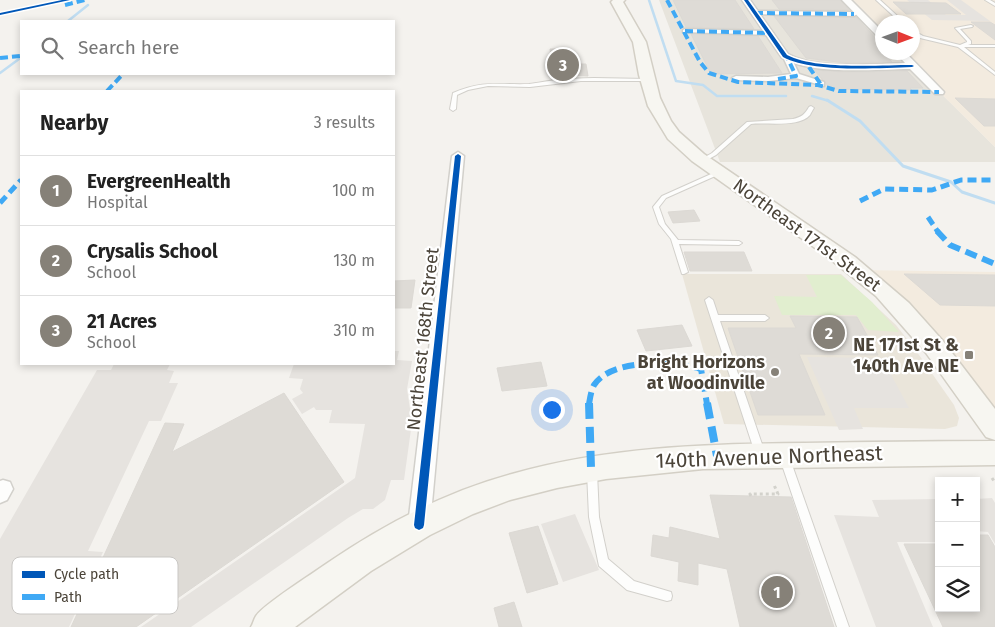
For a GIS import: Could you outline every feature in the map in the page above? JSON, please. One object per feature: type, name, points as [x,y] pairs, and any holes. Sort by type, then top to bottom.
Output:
[{"type":"main road","name":"Northeast 171st Street","points":[[607,0],[619,13],[634,56],[646,73]]},
{"type":"main road","name":"Northeast 171st Street","points":[[618,0],[617,2],[628,19],[644,56],[646,73],[659,112],[668,128],[683,145],[834,252],[886,292],[929,340],[995,429]]},
{"type":"main road","name":"140th Avenue Northeast","points":[[268,627],[329,581],[419,525],[482,498],[545,478],[591,468],[666,458],[773,455],[994,471]]},
{"type":"street","points":[[746,0],[768,32],[792,61],[796,76]]},
{"type":"street","points":[[846,0],[875,29]]},
{"type":"street","points":[[755,14],[854,14]]},
{"type":"street","points":[[685,31],[768,32]]},
{"type":"street","points":[[906,60],[939,92]]},
{"type":"street","points":[[792,61],[912,66]]},
{"type":"street","points":[[736,78],[778,79],[796,76],[821,84]]},
{"type":"street","name":"Northeast 168th Street","points":[[419,525],[458,156]]},
{"type":"lane","points":[[878,0],[894,15]]},
{"type":"lane","points":[[987,0],[995,5]]},
{"type":"lane","points":[[960,46],[969,43],[969,41],[957,28],[971,26]]},
{"type":"lane","points":[[920,36],[960,46],[995,46]]},
{"type":"lane","points":[[960,46],[995,74]]},
{"type":"lane","points":[[454,109],[455,94],[463,89],[488,84],[541,84],[560,79],[646,73]]},
{"type":"lane","points":[[684,272],[674,242],[662,224],[656,207],[664,197],[711,166],[714,154],[749,123],[757,121],[799,122],[810,113],[811,108]]},
{"type":"lane","points":[[674,242],[738,242]]},
{"type":"lane","points":[[709,300],[773,455],[805,526],[843,627]]},
{"type":"lane","points":[[716,318],[765,318]]},
{"type":"lane","points":[[591,468],[594,517],[603,562],[631,586],[667,596]]},
{"type":"path","points":[[751,496],[750,494],[778,494],[774,484]]},
{"type":"shaded area","points":[[659,0],[847,0],[875,28],[875,60],[907,60],[995,147],[995,162],[720,162]]},
{"type":"shaded area","points":[[847,0],[995,0],[995,147],[907,60],[920,60],[920,15],[875,15],[875,28]]},
{"type":"shaded area","points":[[907,0],[928,0],[946,15],[966,15],[947,0],[961,0],[990,21],[932,20]]},
{"type":"shaded area","points":[[856,270],[995,272],[995,429]]},
{"type":"shaded area","points":[[682,274],[841,274],[896,325],[917,352],[954,405],[959,418],[957,426],[945,429],[724,424]]},
{"type":"shaded area","points":[[395,351],[399,351],[397,360],[412,361],[407,389],[412,422],[404,480],[391,480],[385,500],[373,509],[363,509],[348,518],[191,627],[141,627],[160,614],[178,614],[178,601],[355,478],[365,424],[329,423],[332,410],[316,410],[314,407],[302,414],[292,399],[303,393],[300,389],[303,379],[289,378],[294,365],[395,365]]},
{"type":"shaded area","points":[[807,357],[882,358],[909,408],[854,408],[863,429],[839,430]]},
{"type":"shaded area","points":[[114,365],[170,365],[167,370],[174,371],[169,383],[178,383],[161,421],[149,421],[88,551],[103,552],[101,557],[12,557],[12,614],[75,614],[69,627],[0,627],[0,539],[97,370],[111,370]]},
{"type":"shaded area","points":[[992,498],[995,503],[995,544],[988,532],[980,531],[980,499]]},
{"type":"shaded area","points":[[935,499],[935,542],[897,542],[933,627],[876,627],[834,515],[879,517],[872,500]]},
{"type":"shaded area","points":[[575,514],[599,570],[563,582],[541,524]]},
{"type":"green space","points":[[806,275],[841,275],[872,302],[899,332],[868,330],[856,315],[782,315],[774,296],[817,297]]},
{"type":"building","points":[[673,0],[735,0],[754,29],[686,27]]},
{"type":"building","points":[[772,0],[840,0],[849,10],[779,9]]},
{"type":"building","points":[[893,2],[946,3],[961,14],[906,14]]},
{"type":"building","points":[[774,16],[856,17],[875,38],[875,60],[890,60],[892,62],[845,63],[806,58]]},
{"type":"building","points":[[971,22],[990,22],[995,25],[995,40]]},
{"type":"building","points":[[691,34],[758,36],[782,73],[711,74]]},
{"type":"building","points":[[550,49],[562,49],[563,55],[574,55],[576,64],[586,64],[588,76],[563,75],[563,72],[553,72]]},
{"type":"building","points":[[814,70],[844,72],[907,71],[923,88],[910,88],[912,90],[831,89]]},
{"type":"building","points":[[955,98],[995,99],[995,126],[984,126]]},
{"type":"building","points":[[694,210],[700,221],[673,223],[668,212]]},
{"type":"building","points":[[684,252],[744,252],[752,271],[690,271]]},
{"type":"building","points":[[904,274],[995,275],[995,306],[940,305]]},
{"type":"building","points":[[415,280],[411,308],[395,308],[395,281]]},
{"type":"building","name":"Bright Horizons at Woodinville","points":[[790,316],[857,317],[878,355],[799,354],[825,415],[758,415],[728,328],[796,328]]},
{"type":"building","points":[[682,325],[692,346],[646,351],[637,330]]},
{"type":"building","points":[[541,362],[547,386],[502,391],[497,368]]},
{"type":"building","points":[[284,393],[344,482],[178,598],[178,557],[103,557],[165,423],[184,424],[172,452]]},
{"type":"building","points":[[710,495],[791,497],[834,627],[740,627],[727,569],[698,563],[698,585],[678,581],[679,562],[651,556],[653,535],[669,538],[670,527],[720,539]]},
{"type":"building","points":[[538,526],[558,584],[527,593],[509,533]]},
{"type":"building","points":[[980,535],[988,535],[995,547],[995,627],[943,627],[936,612],[980,612]]},
{"type":"building","points":[[904,544],[935,544],[935,610]]},
{"type":"building","points":[[514,602],[522,627],[499,627],[494,608]]},
{"type":"building","points":[[77,614],[155,614],[136,627],[71,627]]},
{"type":"waterway","points":[[649,0],[676,81],[703,85],[717,96],[786,96]]},
{"type":"waterway","points":[[69,20],[88,5]]},
{"type":"waterway","points":[[0,73],[19,59]]},
{"type":"waterway","points":[[812,96],[828,101]]},
{"type":"waterway","points":[[828,101],[860,121],[903,166],[951,182],[962,192],[995,203]]},
{"type":"marked path","points":[[65,5],[85,0]]},
{"type":"marked path","points":[[667,0],[700,62],[709,73],[738,82],[818,85],[839,91],[939,92]]},
{"type":"marked path","points":[[755,13],[854,14]]},
{"type":"marked path","points":[[685,31],[769,33]]},
{"type":"marked path","points":[[0,58],[20,56]]},
{"type":"marked path","points":[[778,79],[796,76],[788,59]]},
{"type":"marked path","points":[[809,67],[822,86]]},
{"type":"marked path","points":[[108,90],[122,75]]},
{"type":"marked path","points":[[860,201],[884,189],[932,190],[961,180],[995,180]]},
{"type":"marked path","points":[[0,203],[20,181]]},
{"type":"marked path","points":[[928,217],[943,239],[950,245],[995,264]]},
{"type":"marked path","points":[[591,468],[588,415],[590,395],[593,387],[598,380],[607,375],[645,364],[678,363],[701,369],[717,456]]},
{"type":"cycle path","points":[[0,14],[68,0]]},
{"type":"cycle path","points":[[746,0],[785,56],[793,60],[825,65],[912,66]]},
{"type":"cycle path","points":[[419,525],[458,156]]},
{"type":"place","name":"21 Acres","points":[[563,65]]},
{"type":"place","name":"Crysalis School","points":[[829,333]]},
{"type":"place","name":"NE 171st St & 140th Ave NE","points":[[969,355]]},
{"type":"place","name":"Bright Horizons at Woodinville","points":[[775,372]]},
{"type":"place","name":"EvergreenHealth","points":[[777,592]]}]
